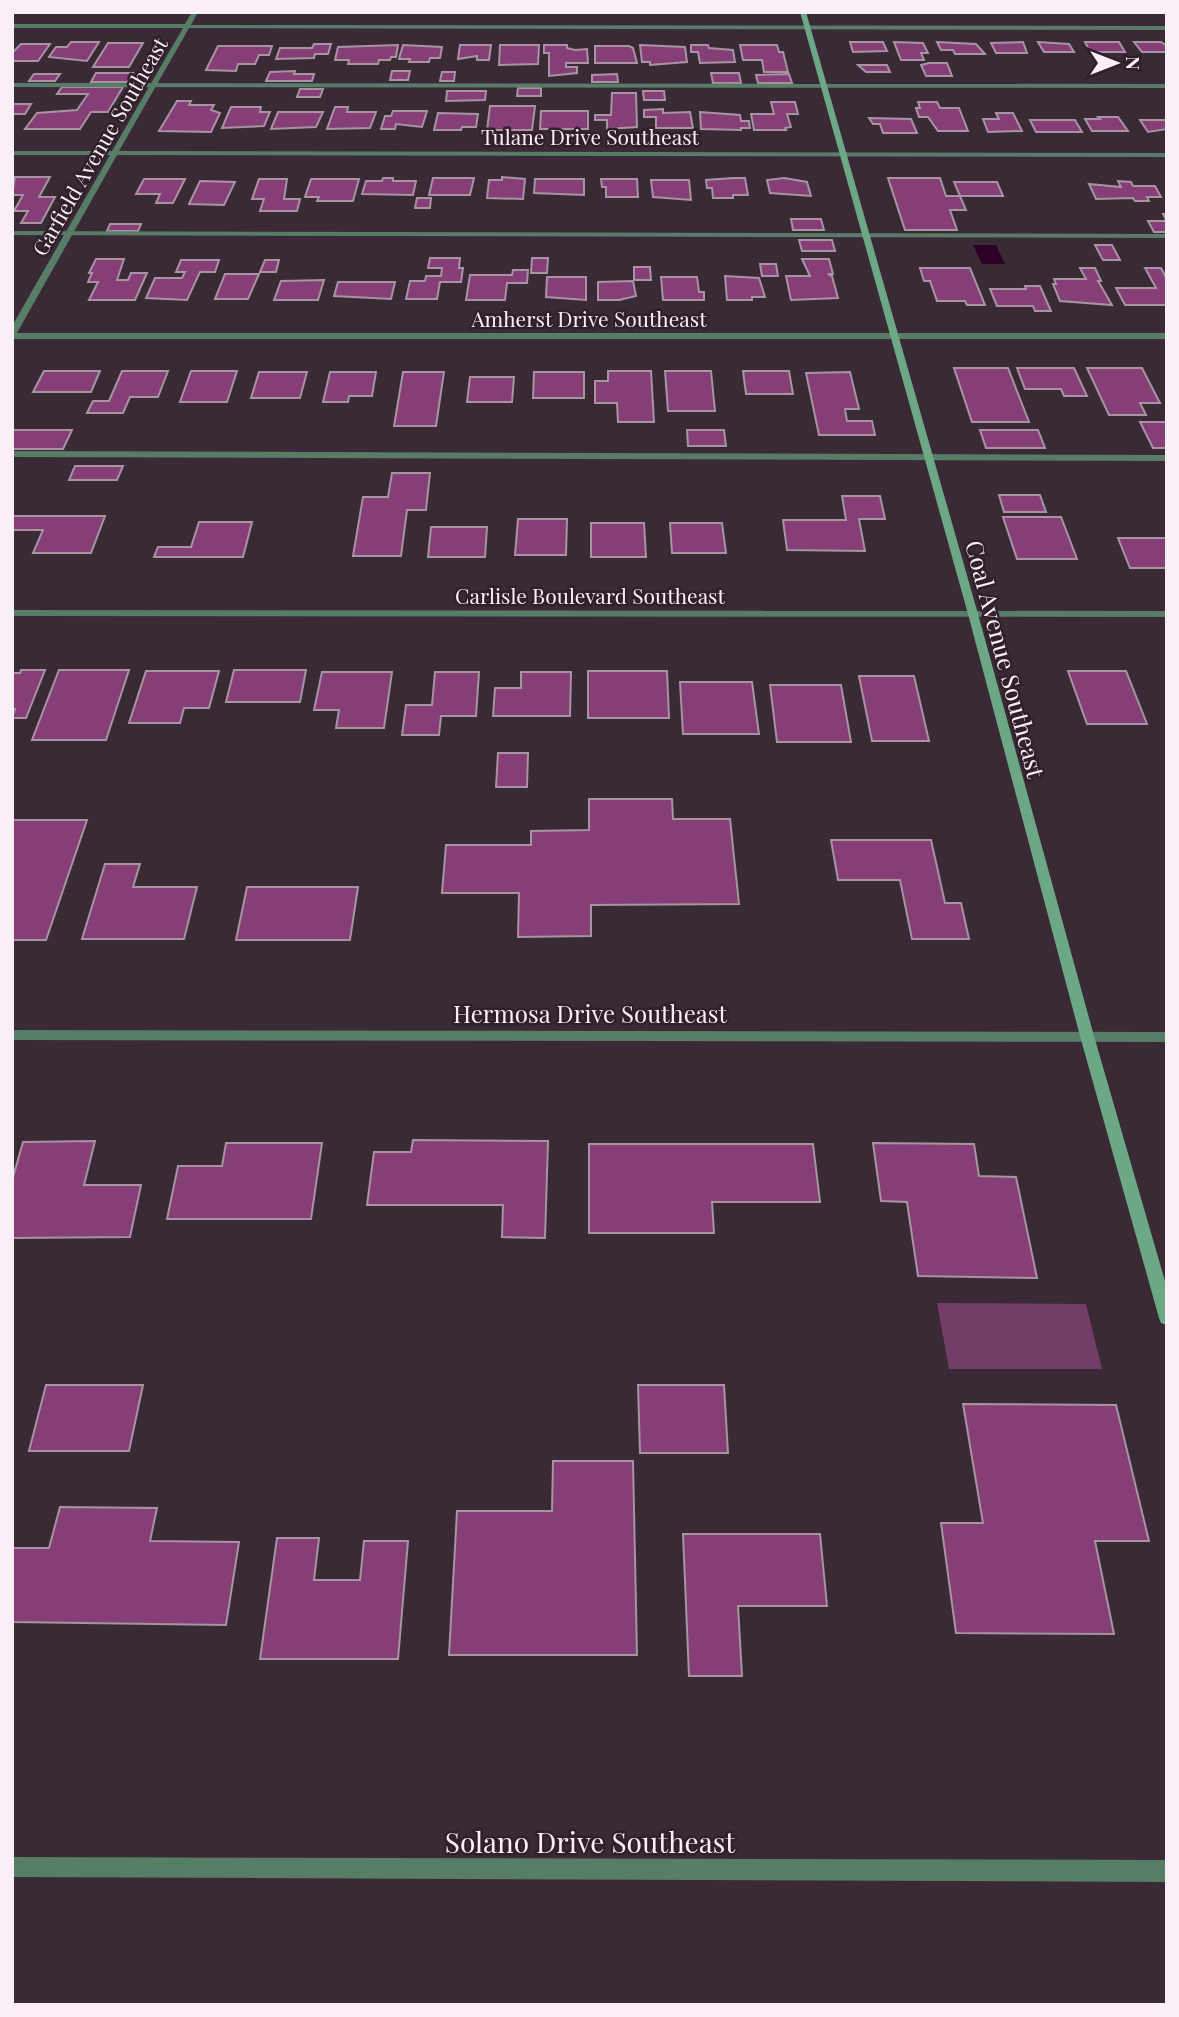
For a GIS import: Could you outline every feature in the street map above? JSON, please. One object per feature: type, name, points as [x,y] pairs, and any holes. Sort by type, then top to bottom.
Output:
[{"type":"main road","name":"Coal Avenue Southeast","points":[[803,12],[973,614],[1087,1036],[1167,1318]]},
{"type":"street","name":"Garfield Avenue Southeast","points":[[12,335],[195,12]]},
{"type":"street","points":[[12,26],[1167,28]]},
{"type":"street","points":[[12,85],[1167,86]]},
{"type":"street","name":"Tulane Drive Southeast","points":[[12,153],[1167,155]]},
{"type":"street","points":[[12,233],[1167,236]]},
{"type":"street","name":"Amherst Drive Southeast","points":[[12,335],[1167,336]]},
{"type":"street","points":[[12,454],[1167,458]]},
{"type":"street","name":"Carlisle Boulevard Southeast","points":[[12,613],[1167,614]]},
{"type":"street","name":"Hermosa Drive Southeast","points":[[12,1035],[1167,1037]]},
{"type":"street","name":"Solano Drive Southeast","points":[[12,1867],[1167,1871]]},
{"type":"shaded area","points":[[973,245],[996,245],[1005,264],[982,264]]},
{"type":"shaded area","points":[[937,1303],[1086,1304],[1102,1369],[949,1369]]},
{"type":"building","points":[[71,42],[99,42],[87,61],[49,57],[56,47],[67,47]]},
{"type":"building","points":[[850,42],[883,42],[887,51],[853,52]]},
{"type":"building","points":[[894,42],[923,43],[928,53],[921,53],[924,60],[901,60]]},
{"type":"building","points":[[937,42],[976,44],[985,54],[955,54],[953,50],[941,50]]},
{"type":"building","points":[[1023,42],[1027,53],[996,53],[991,43]]},
{"type":"building","points":[[1038,42],[1069,44],[1074,52],[1044,52]]},
{"type":"building","points":[[1085,42],[1119,42],[1125,52],[1090,52]]},
{"type":"building","points":[[1134,42],[1161,42],[1167,46],[1167,52],[1142,52]]},
{"type":"building","points":[[108,43],[143,43],[129,67],[93,67]]},
{"type":"building","points":[[21,44],[50,44],[38,61],[12,61],[12,53]]},
{"type":"building","points":[[314,44],[331,44],[328,54],[315,54],[314,58],[276,59],[280,48],[312,48]]},
{"type":"building","points":[[398,45],[396,57],[379,60],[378,64],[348,64],[349,60],[335,60],[338,47]]},
{"type":"building","points":[[403,45],[442,47],[440,58],[430,58],[429,62],[399,59]]},
{"type":"building","points":[[460,45],[491,45],[489,60],[477,60],[477,56],[458,59]]},
{"type":"building","points":[[500,45],[539,45],[538,64],[499,65]]},
{"type":"building","points":[[544,45],[567,45],[567,48],[575,50],[587,49],[588,63],[566,63],[566,67],[577,67],[577,73],[549,76],[549,53],[544,53]]},
{"type":"building","points":[[640,45],[685,47],[687,62],[650,65],[650,62],[642,62]]},
{"type":"building","points":[[691,45],[733,50],[735,62],[700,63],[698,52],[691,52]]},
{"type":"building","points":[[740,45],[777,45],[779,52],[783,52],[788,72],[764,72],[762,60],[743,60]]},
{"type":"building","points":[[218,46],[272,46],[269,55],[259,55],[255,64],[238,64],[236,71],[206,70]]},
{"type":"building","points":[[595,46],[629,46],[633,48],[637,63],[595,63]]},
{"type":"building","points":[[947,63],[952,76],[926,76],[921,65]]},
{"type":"building","points":[[858,65],[887,65],[890,72],[866,72]]},
{"type":"building","points":[[295,71],[294,74],[314,74],[312,81],[266,81],[270,72]]},
{"type":"building","points":[[392,71],[410,71],[408,80],[390,80]]},
{"type":"building","points":[[442,72],[455,72],[454,81],[440,81]]},
{"type":"building","points":[[96,73],[133,73],[128,82],[91,82]]},
{"type":"building","points":[[711,73],[739,73],[741,83],[713,83]]},
{"type":"building","points":[[34,74],[60,74],[55,81],[29,81]]},
{"type":"building","points":[[617,74],[618,82],[592,82],[592,75]]},
{"type":"building","points":[[789,74],[792,83],[758,83],[756,75]]},
{"type":"building","points":[[62,87],[123,87],[108,112],[91,112],[80,129],[25,129],[37,113],[77,110],[88,94],[57,94]]},
{"type":"building","points":[[518,88],[541,88],[541,96],[517,96]]},
{"type":"building","points":[[300,89],[323,89],[320,97],[297,97]]},
{"type":"building","points":[[447,91],[486,91],[485,100],[446,101]]},
{"type":"building","points":[[643,91],[664,91],[665,100],[644,100]]},
{"type":"building","points":[[612,93],[636,93],[637,127],[607,129],[607,120],[595,120],[595,115],[611,115]]},
{"type":"building","points":[[177,101],[191,101],[189,105],[214,105],[211,110],[220,113],[211,132],[159,131]]},
{"type":"building","points":[[771,102],[795,102],[798,114],[787,114],[791,127],[785,128],[786,130],[754,130],[751,114],[774,114]]},
{"type":"building","points":[[918,102],[937,102],[940,108],[959,108],[968,131],[938,131],[928,117],[919,117],[916,108],[920,108]]},
{"type":"building","points":[[12,104],[31,104],[25,114],[12,114]]},
{"type":"building","points":[[490,106],[535,106],[532,130],[487,130]]},
{"type":"building","points":[[231,107],[261,107],[260,112],[270,112],[264,126],[222,128]]},
{"type":"building","points":[[335,107],[348,107],[347,112],[376,112],[370,128],[327,129]]},
{"type":"building","points":[[663,109],[663,113],[690,112],[693,128],[656,128],[656,117],[644,117],[644,110]]},
{"type":"building","points":[[393,111],[427,111],[422,127],[396,124],[395,129],[381,129],[385,116],[391,116]]},
{"type":"building","points":[[541,111],[588,111],[588,129],[540,129]]},
{"type":"building","points":[[278,112],[323,112],[316,127],[271,129]]},
{"type":"building","points":[[700,112],[740,115],[741,121],[749,121],[750,128],[701,129]]},
{"type":"building","points":[[438,113],[478,114],[476,127],[434,130]]},
{"type":"building","points":[[996,113],[1013,113],[1022,131],[988,132],[983,119],[999,119]]},
{"type":"building","points":[[1098,117],[1118,117],[1128,131],[1092,131],[1085,119],[1100,119]]},
{"type":"building","points":[[869,118],[911,119],[917,133],[883,133],[880,124],[873,124]]},
{"type":"building","points":[[1030,120],[1075,120],[1082,132],[1036,132]]},
{"type":"building","points":[[1140,120],[1167,120],[1167,129],[1148,132]]},
{"type":"building","points":[[15,177],[50,177],[39,197],[55,197],[41,223],[21,223],[28,211],[14,211],[23,195],[12,195]]},
{"type":"building","points":[[502,177],[525,179],[523,199],[487,198],[489,180],[502,180]]},
{"type":"building","points":[[383,178],[416,181],[413,195],[362,194],[366,181],[382,181]]},
{"type":"building","points":[[433,178],[474,178],[470,195],[429,195]]},
{"type":"building","points":[[745,178],[748,195],[713,198],[712,188],[707,188],[706,180]]},
{"type":"building","points":[[784,178],[807,182],[811,196],[770,193],[767,180]]},
{"type":"building","points":[[888,178],[940,178],[946,196],[960,196],[966,210],[950,210],[957,230],[905,230]]},
{"type":"building","points":[[144,179],[185,179],[173,203],[156,203],[160,194],[136,194]]},
{"type":"building","points":[[259,179],[287,179],[284,199],[300,199],[297,211],[260,211],[264,199],[252,199]]},
{"type":"building","points":[[311,179],[359,179],[353,201],[317,201],[319,197],[305,197]]},
{"type":"building","points":[[535,179],[584,179],[584,195],[534,193]]},
{"type":"building","points":[[601,179],[637,179],[638,197],[606,197],[606,187],[602,187]]},
{"type":"building","points":[[651,180],[689,180],[691,200],[653,197]]},
{"type":"building","points":[[200,181],[235,182],[224,205],[189,204]]},
{"type":"building","points":[[1118,181],[1131,182],[1133,186],[1155,186],[1161,197],[1147,197],[1149,201],[1135,201],[1133,198],[1096,199],[1089,184],[1121,187]]},
{"type":"building","points":[[954,182],[997,182],[1003,196],[960,196]]},
{"type":"building","points":[[417,198],[431,198],[430,208],[415,208]]},
{"type":"building","points":[[791,219],[821,219],[824,230],[793,230]]},
{"type":"building","points":[[1148,221],[1167,221],[1167,232],[1154,232]]},
{"type":"building","points":[[110,224],[141,224],[138,231],[107,231]]},
{"type":"building","points":[[799,240],[832,240],[835,251],[802,251]]},
{"type":"building","points":[[1095,245],[1112,245],[1120,260],[1103,260]]},
{"type":"building","points":[[430,258],[460,258],[459,268],[463,268],[461,282],[440,282],[437,299],[406,299],[410,281],[425,281],[426,276],[441,276],[442,268],[428,268]]},
{"type":"building","points":[[532,258],[548,258],[547,273],[531,273]]},
{"type":"building","points":[[96,259],[124,259],[117,280],[128,280],[131,273],[147,273],[135,300],[89,300],[98,282],[88,282]]},
{"type":"building","points":[[802,259],[829,259],[833,274],[828,274],[832,276],[838,298],[791,300],[786,276],[810,276]]},
{"type":"building","points":[[181,260],[219,260],[215,272],[200,272],[187,300],[146,298],[155,278],[182,278],[185,272],[176,272]]},
{"type":"building","points":[[265,260],[279,260],[276,272],[260,272]]},
{"type":"building","points":[[760,264],[776,264],[778,276],[762,276]]},
{"type":"building","points":[[634,267],[650,267],[651,280],[634,280]]},
{"type":"building","points":[[920,268],[970,268],[985,305],[967,305],[965,301],[937,301],[930,281],[924,281]]},
{"type":"building","points":[[1080,268],[1095,268],[1101,281],[1098,281],[1112,305],[1060,301],[1053,284],[1056,284],[1054,279],[1086,279]]},
{"type":"building","points":[[1145,268],[1161,268],[1167,279],[1167,305],[1125,305],[1116,288],[1156,288]]},
{"type":"building","points":[[513,270],[528,270],[527,283],[507,283],[505,300],[466,300],[470,275],[512,275]]},
{"type":"building","points":[[225,274],[259,274],[248,299],[215,299]]},
{"type":"building","points":[[725,276],[759,278],[765,297],[727,300]]},
{"type":"building","points":[[547,277],[586,277],[586,300],[546,297]]},
{"type":"building","points":[[661,277],[697,277],[699,292],[704,292],[704,300],[663,300]]},
{"type":"building","points":[[324,280],[318,300],[274,300],[281,281]]},
{"type":"building","points":[[633,281],[636,296],[619,300],[598,300],[598,282]]},
{"type":"building","points":[[338,282],[395,282],[391,299],[334,296]]},
{"type":"building","points":[[1025,286],[1040,286],[1051,311],[1035,311],[1033,306],[997,306],[990,289],[1026,289]]},
{"type":"building","points":[[954,368],[1008,368],[1029,422],[972,422]]},
{"type":"building","points":[[1017,368],[1074,368],[1087,396],[1064,396],[1061,389],[1025,389]]},
{"type":"building","points":[[1087,368],[1142,368],[1160,403],[1140,403],[1146,415],[1109,415]]},
{"type":"building","points":[[44,371],[100,371],[91,392],[33,392]]},
{"type":"building","points":[[122,371],[168,371],[158,397],[130,397],[123,413],[87,413],[93,401],[109,401]]},
{"type":"building","points":[[191,371],[237,371],[227,402],[180,402]]},
{"type":"building","points":[[608,371],[651,371],[654,422],[618,422],[617,403],[595,403],[595,381],[608,381]]},
{"type":"building","points":[[665,371],[711,371],[715,411],[668,411]]},
{"type":"building","points":[[743,371],[789,371],[793,394],[746,394]]},
{"type":"building","points":[[259,372],[307,372],[300,398],[251,398]]},
{"type":"building","points":[[330,372],[376,372],[372,396],[349,396],[348,402],[323,402]]},
{"type":"building","points":[[403,372],[444,372],[436,426],[394,426]]},
{"type":"building","points":[[534,372],[584,372],[584,398],[533,398]]},
{"type":"building","points":[[850,372],[859,409],[845,409],[847,421],[872,421],[875,435],[819,435],[806,373]]},
{"type":"building","points":[[470,377],[514,377],[512,402],[467,402]]},
{"type":"building","points":[[1140,422],[1167,422],[1167,448],[1153,448]]},
{"type":"building","points":[[12,430],[72,430],[63,449],[12,449]]},
{"type":"building","points":[[687,430],[724,430],[726,446],[688,446]]},
{"type":"building","points":[[980,430],[1038,430],[1045,448],[986,448]]},
{"type":"building","points":[[75,466],[123,466],[117,480],[69,480]]},
{"type":"building","points":[[392,473],[430,473],[426,510],[407,510],[401,556],[353,556],[363,497],[388,497]]},
{"type":"building","points":[[999,495],[1040,495],[1046,512],[1004,512]]},
{"type":"building","points":[[842,496],[880,496],[885,519],[859,519],[865,551],[787,550],[783,520],[846,520]]},
{"type":"building","points":[[12,516],[105,516],[91,553],[33,553],[43,530],[12,530]]},
{"type":"building","points":[[1003,517],[1061,517],[1077,559],[1017,559]]},
{"type":"building","points":[[518,519],[567,519],[566,555],[515,555]]},
{"type":"building","points":[[199,522],[252,522],[243,557],[154,557],[158,547],[191,547]]},
{"type":"building","points":[[591,523],[644,523],[646,557],[591,557]]},
{"type":"building","points":[[670,523],[722,523],[726,553],[672,553]]},
{"type":"building","points":[[431,527],[487,527],[485,557],[428,557]]},
{"type":"building","points":[[1118,538],[1167,538],[1167,568],[1130,568]]},
{"type":"building","points":[[21,670],[45,670],[26,718],[12,718],[15,709],[12,709],[12,673],[20,673]]},
{"type":"building","points":[[59,670],[129,670],[106,740],[32,740]]},
{"type":"building","points":[[234,670],[306,670],[300,702],[226,702]]},
{"type":"building","points":[[146,671],[219,671],[209,708],[184,708],[180,723],[129,723]]},
{"type":"building","points":[[588,671],[667,671],[669,718],[588,718]]},
{"type":"building","points":[[1068,671],[1126,671],[1147,724],[1087,724]]},
{"type":"building","points":[[322,672],[392,672],[384,728],[336,728],[339,710],[314,710]]},
{"type":"building","points":[[435,672],[479,672],[476,716],[441,716],[439,735],[402,735],[406,705],[432,705]]},
{"type":"building","points":[[521,672],[571,672],[570,716],[493,716],[495,688],[521,688]]},
{"type":"building","points":[[859,676],[914,676],[929,741],[872,741]]},
{"type":"building","points":[[680,682],[752,682],[759,734],[683,734]]},
{"type":"building","points":[[770,685],[841,685],[851,742],[777,742]]},
{"type":"building","points":[[498,753],[528,753],[527,787],[496,787]]},
{"type":"building","points":[[589,799],[672,799],[673,819],[730,819],[739,904],[591,905],[591,936],[518,937],[519,893],[442,893],[446,845],[531,845],[531,831],[589,830]]},
{"type":"building","points":[[12,820],[87,820],[46,940],[12,940]]},
{"type":"building","points":[[831,840],[931,840],[945,903],[961,903],[969,939],[912,939],[900,880],[838,880]]},
{"type":"building","points":[[105,864],[140,864],[133,887],[197,887],[184,939],[82,939]]},
{"type":"building","points":[[247,887],[358,887],[350,940],[236,940]]},
{"type":"building","points":[[413,1140],[548,1141],[545,1238],[502,1237],[503,1205],[367,1205],[374,1152],[411,1152]]},
{"type":"building","points":[[95,1141],[84,1185],[141,1185],[130,1237],[12,1238],[12,1181],[23,1142]]},
{"type":"building","points":[[226,1143],[322,1143],[311,1219],[167,1219],[178,1166],[222,1166]]},
{"type":"building","points":[[873,1143],[974,1144],[979,1176],[1016,1177],[1037,1278],[918,1276],[907,1202],[881,1201]]},
{"type":"building","points":[[589,1144],[813,1144],[820,1202],[712,1202],[714,1233],[589,1233]]},
{"type":"building","points":[[46,1385],[143,1385],[129,1451],[29,1451]]},
{"type":"building","points":[[638,1385],[724,1385],[728,1453],[640,1453]]},
{"type":"building","points":[[963,1404],[1116,1405],[1149,1541],[1095,1541],[1114,1634],[956,1633],[941,1523],[983,1523]]},
{"type":"building","points":[[553,1461],[633,1461],[637,1655],[449,1655],[457,1511],[552,1511]]},
{"type":"building","points":[[60,1507],[157,1508],[150,1541],[239,1542],[226,1625],[12,1622],[12,1548],[49,1548]]},
{"type":"building","points":[[683,1534],[820,1534],[827,1606],[738,1606],[742,1676],[689,1676]]},
{"type":"building","points":[[277,1538],[319,1538],[314,1580],[360,1580],[364,1541],[408,1541],[398,1659],[260,1659]]}]
